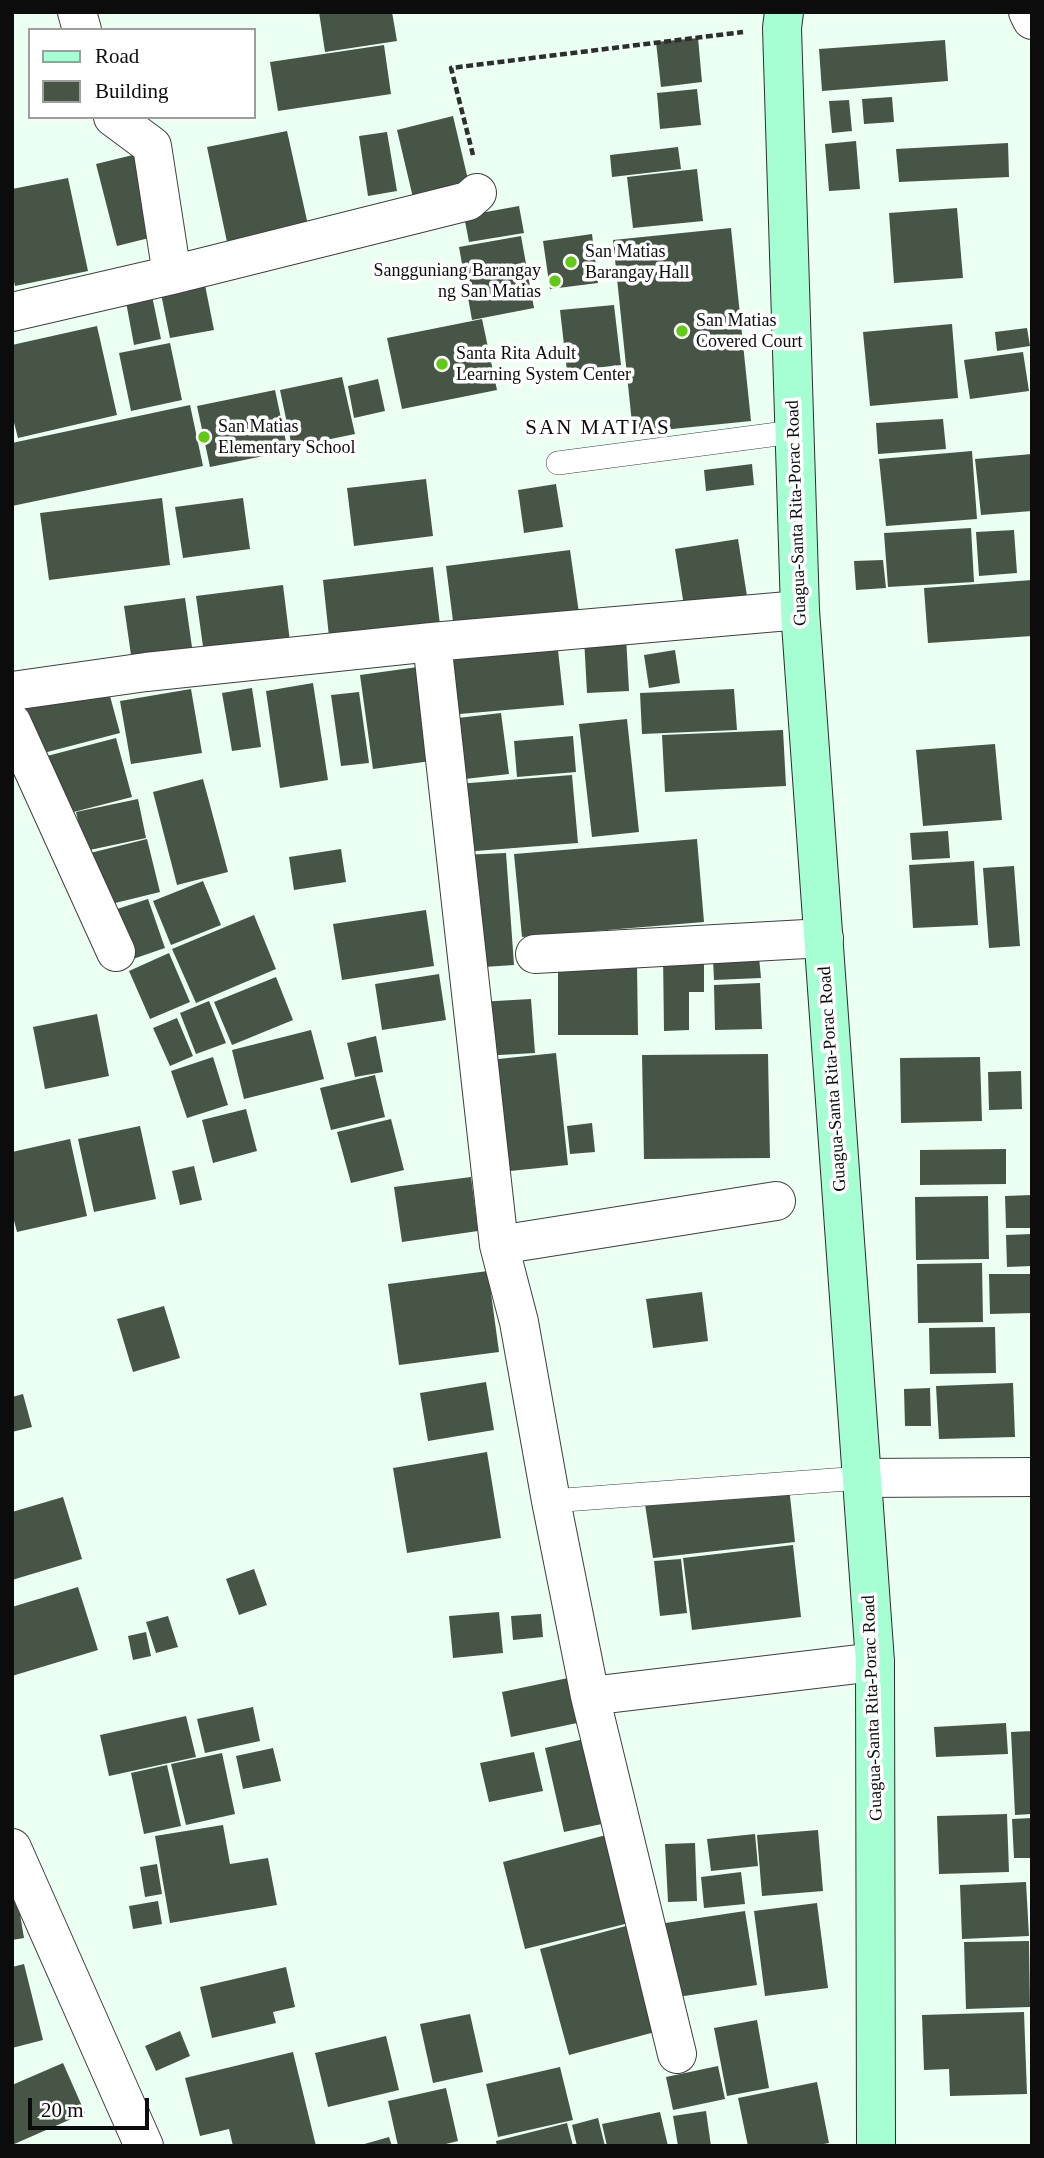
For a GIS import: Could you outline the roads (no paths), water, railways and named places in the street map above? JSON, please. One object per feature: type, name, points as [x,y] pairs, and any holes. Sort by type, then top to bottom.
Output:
[{"type":"main road","name":"Guagua-Santa Rita-Porac Road","points":[[783,20],[800,610],[875,1662],[876,2146]]},
{"type":"street","points":[[1028,12],[1032,20]]},
{"type":"street","points":[[116,119],[152,146],[172,275]]},
{"type":"street","points":[[12,312],[468,201],[477,193]]},
{"type":"street","points":[[12,691],[146,672],[432,642],[800,610]]},
{"type":"street","points":[[432,642],[499,1245],[519,1322],[590,1696],[677,2054]]},
{"type":"street","points":[[12,723],[116,952]]},
{"type":"street","points":[[535,954],[824,938]]},
{"type":"street","points":[[499,1245],[776,1201]]},
{"type":"street","points":[[861,1478],[1032,1476]]},
{"type":"street","points":[[590,1696],[875,1662]]},
{"type":"street","points":[[12,1848],[144,2146]]},
{"type":"lane","points":[[558,463],[793,432]]},
{"type":"lane","points":[[551,1501],[861,1478]]},
{"type":"place","name":"San Matias Barangay Hall","points":[[571,262]]},
{"type":"place","name":"Sangguniang Barangay ng San Matias","points":[[555,281]]},
{"type":"place","name":"San Matias Covered Court","points":[[682,331]]},
{"type":"place","name":"Santa Rita Adult Learning System Center","points":[[442,364]]},
{"type":"place","name":"San Matias Elementary School","points":[[204,437]]},
{"type":"district","name":"SAN MATIAS","points":[[598,428]]}]
